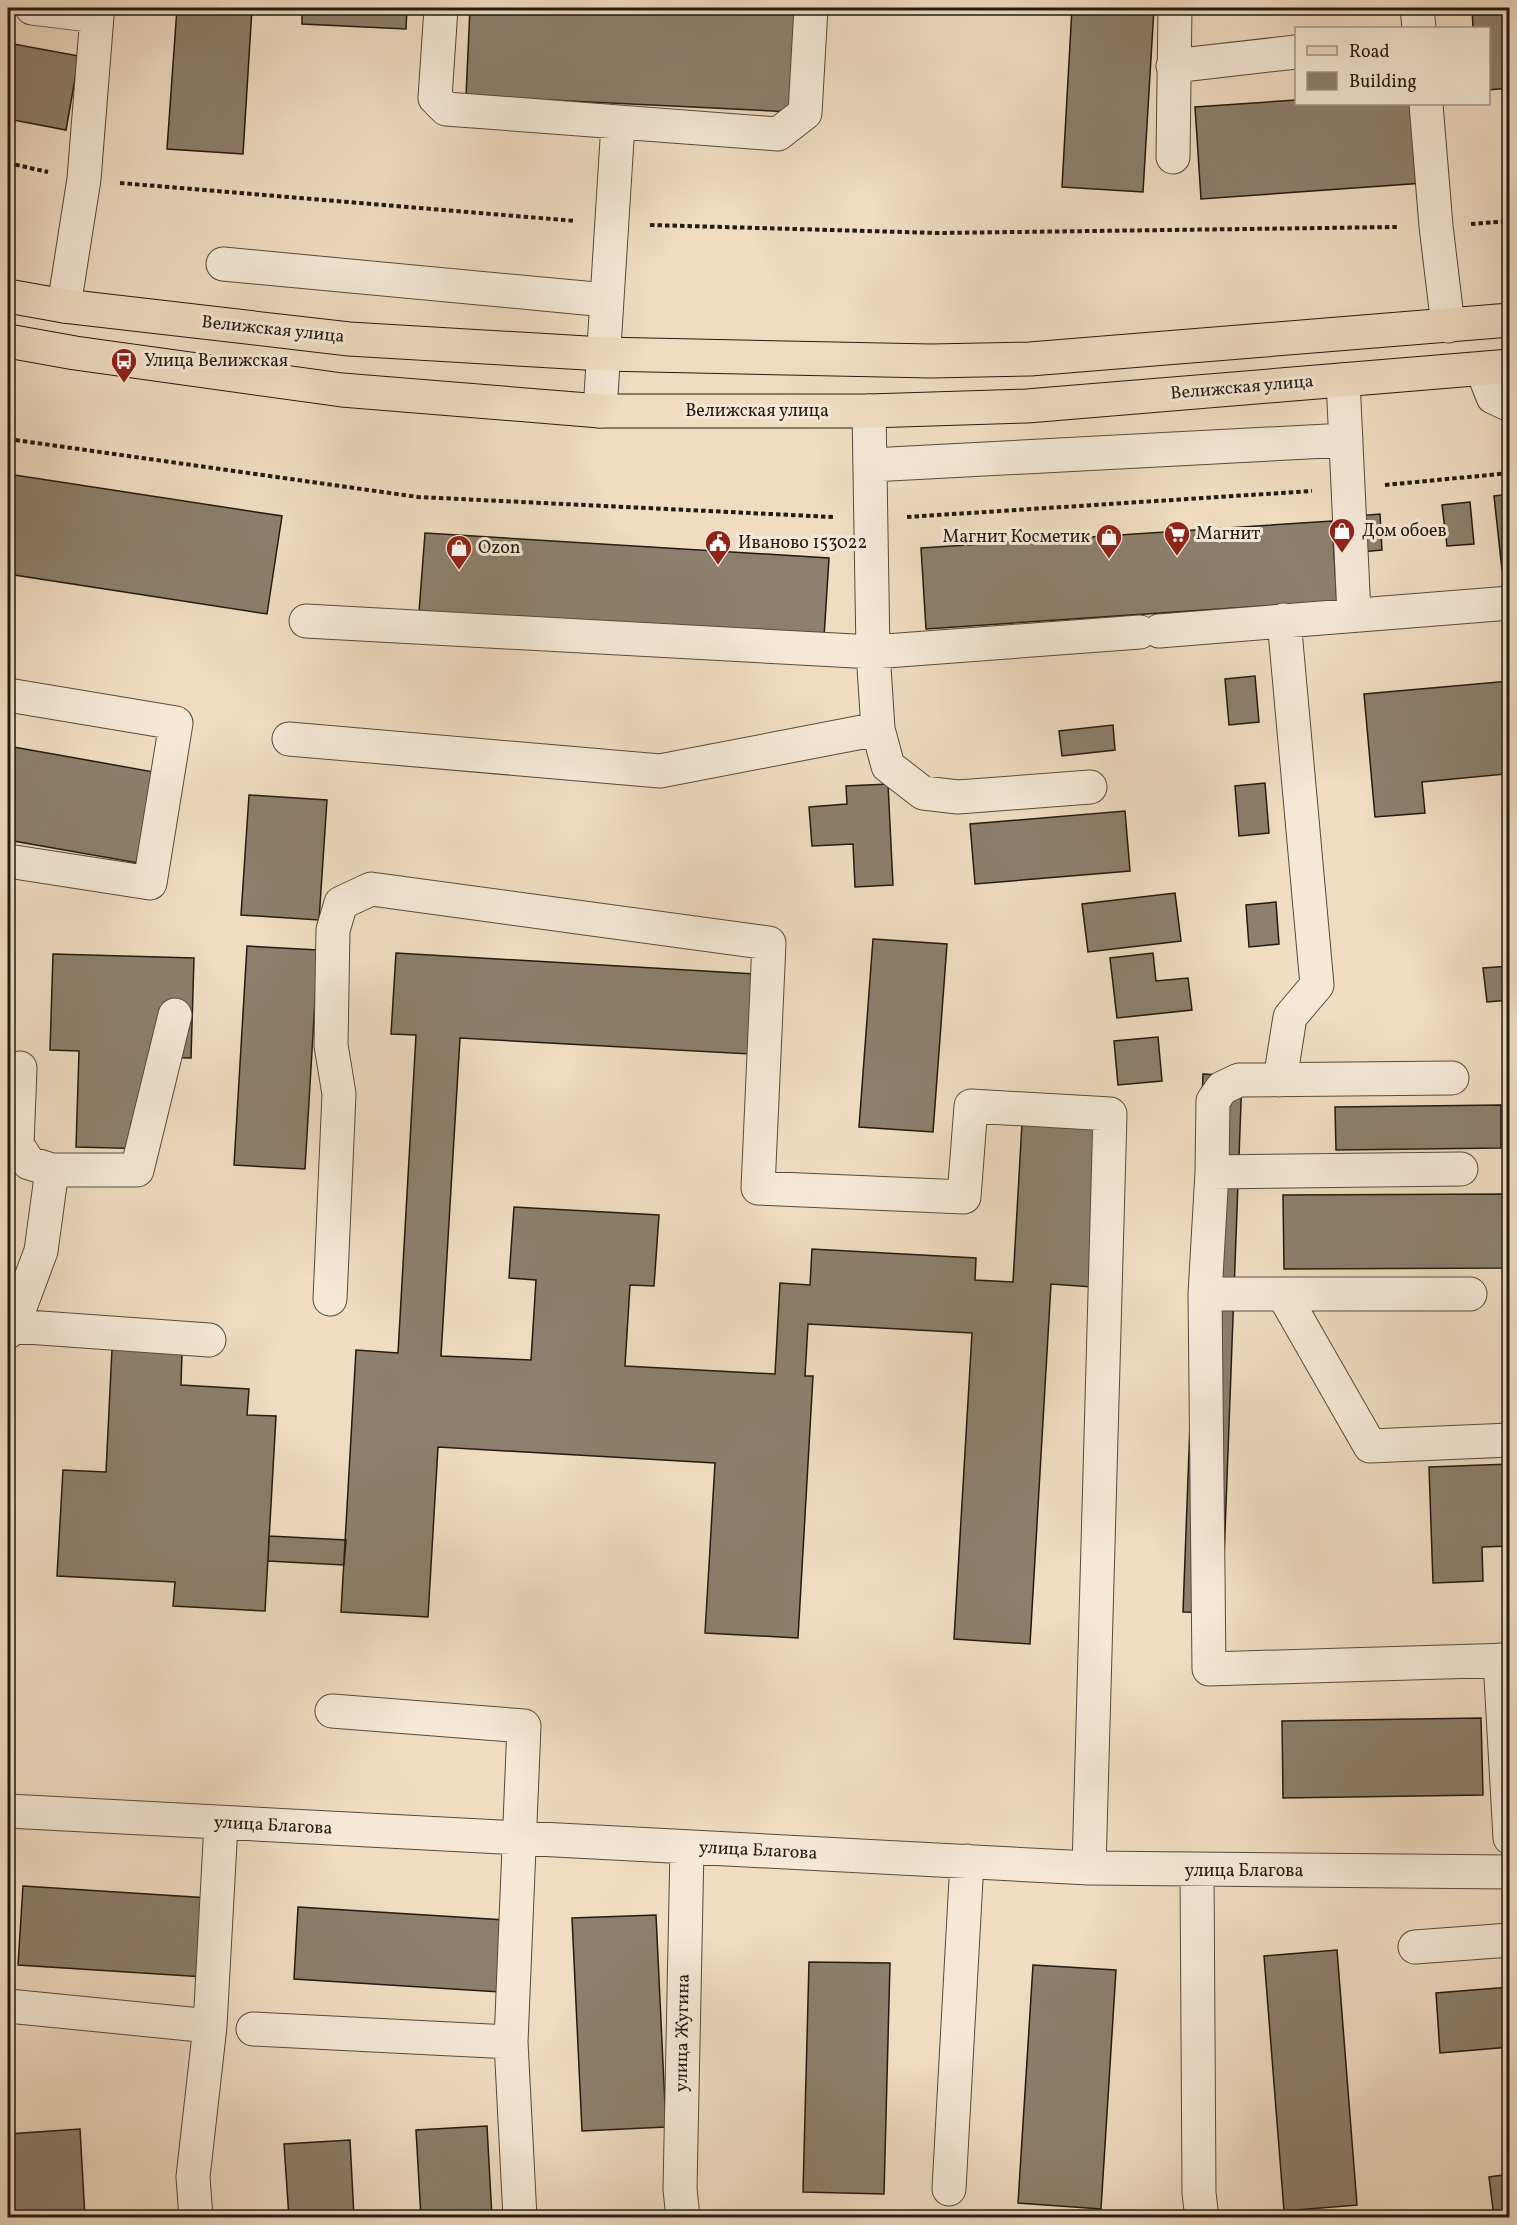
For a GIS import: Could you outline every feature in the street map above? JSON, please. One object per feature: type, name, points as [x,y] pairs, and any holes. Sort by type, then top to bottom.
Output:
[{"type":"main road","name":"Велижская улица","points":[[8,296],[64,306],[349,339],[603,354],[931,361],[1030,359],[1509,320]]},
{"type":"main road","name":"Велижская улица","points":[[8,342],[342,390],[600,411],[869,411],[1027,406],[1496,367]]},
{"type":"street","points":[[32,8],[98,12],[84,180],[64,306]]},
{"type":"street","points":[[441,8],[435,98],[447,109],[618,124],[778,134],[805,113],[811,8]]},
{"type":"street","points":[[1173,157],[1175,8]]},
{"type":"street","points":[[1417,8],[1419,27]]},
{"type":"street","points":[[1173,66],[1295,52]]},
{"type":"street","points":[[1426,105],[1436,226],[1448,326]]},
{"type":"street","points":[[600,411],[618,124]]},
{"type":"street","points":[[223,264],[606,300]]},
{"type":"street","points":[[1496,367],[1493,397],[1509,405]]},
{"type":"street","points":[[1343,380],[1354,614]]},
{"type":"street","points":[[869,411],[873,652],[878,729],[888,766],[923,793],[958,796],[1090,787]]},
{"type":"street","points":[[871,465],[1346,440]]},
{"type":"street","points":[[306,621],[873,652],[1509,603]]},
{"type":"street","points":[[1280,1080],[1290,1017],[1317,985],[1284,620]]},
{"type":"street","points":[[8,695],[176,723],[150,883],[8,861]]},
{"type":"street","points":[[289,739],[660,771],[878,729]]},
{"type":"street","points":[[330,1299],[339,1094],[331,1045],[333,930],[341,903],[372,889],[769,943],[758,1188],[964,1197],[971,1106],[1110,1114],[1089,1868]]},
{"type":"street","points":[[20,1068],[17,1145],[29,1163],[52,1170],[137,1170],[175,1015]]},
{"type":"street","points":[[1452,1078],[1239,1080],[1222,1088],[1213,1101],[1212,1172],[1205,1294],[1209,1669],[1505,1660],[1509,1838]]},
{"type":"street","points":[[1212,1172],[1461,1169]]},
{"type":"street","points":[[52,1170],[41,1251],[10,1329],[209,1340]]},
{"type":"street","points":[[1205,1294],[1470,1294]]},
{"type":"street","points":[[1283,1294],[1370,1446],[1509,1440]]},
{"type":"street","points":[[332,1711],[524,1726],[511,2042],[520,2217]]},
{"type":"street","name":"улица Благова","points":[[8,1811],[1089,1868],[1197,1871],[1509,1872]]},
{"type":"street","points":[[196,2217],[194,2177],[210,2026],[221,1824]]},
{"type":"street","name":"улица Жугина","points":[[683,2217],[680,2189],[687,1848]]},
{"type":"street","points":[[950,2189],[967,1861]]},
{"type":"street","points":[[1197,1871],[1199,2193],[1202,2217]]},
{"type":"street","points":[[1415,1947],[1509,1940]]},
{"type":"street","points":[[8,2006],[210,2026]]},
{"type":"street","points":[[253,2029],[511,2042]]},
{"type":"path","points":[[8,163],[84,180],[611,224],[939,233],[1436,226],[1509,220]]},
{"type":"path","points":[[8,439],[418,497],[872,519],[1348,488],[1509,472]]},
{"type":"building","points":[[177,8],[252,8],[243,154],[167,149]]},
{"type":"building","points":[[302,8],[407,8],[406,29],[302,24]]},
{"type":"building","points":[[470,8],[583,8],[703,13],[704,8],[798,8],[793,112],[466,96]]},
{"type":"building","points":[[1072,8],[1154,8],[1143,192],[1062,187]]},
{"type":"building","points":[[1472,8],[1510,8],[1510,88],[1490,90],[1490,27],[1473,27]]},
{"type":"building","points":[[8,43],[79,56],[66,130],[8,119]]},
{"type":"building","points":[[1295,100],[1295,105],[1418,105],[1424,183],[1201,199],[1195,107]]},
{"type":"building","points":[[8,474],[282,516],[267,614],[8,574]]},
{"type":"building","points":[[1510,494],[1510,570],[1502,570],[1494,496]]},
{"type":"building","points":[[1470,502],[1474,544],[1447,546],[1442,505]]},
{"type":"building","points":[[1380,514],[1382,550],[1360,552],[1357,516]]},
{"type":"building","points":[[1332,521],[1337,601],[926,629],[921,548]]},
{"type":"building","points":[[425,533],[829,558],[824,637],[419,612]]},
{"type":"building","points":[[1255,676],[1259,722],[1229,725],[1225,679]]},
{"type":"building","points":[[1510,681],[1510,805],[1505,774],[1422,782],[1425,813],[1375,817],[1364,694]]},
{"type":"building","points":[[1113,725],[1115,750],[1062,756],[1059,731]]},
{"type":"building","points":[[8,746],[154,772],[138,863],[8,840]]},
{"type":"building","points":[[1265,783],[1269,833],[1239,836],[1235,786]]},
{"type":"building","points":[[888,784],[893,885],[855,887],[853,844],[812,846],[809,807],[847,804],[846,786]]},
{"type":"building","points":[[249,795],[327,800],[319,920],[241,915]]},
{"type":"building","points":[[1125,811],[1130,871],[975,884],[970,824]]},
{"type":"building","points":[[1175,893],[1181,941],[1088,952],[1082,904]]},
{"type":"building","points":[[1276,902],[1279,944],[1249,947],[1246,905]]},
{"type":"building","points":[[873,939],[947,944],[933,1132],[859,1127]]},
{"type":"building","points":[[247,946],[318,950],[305,1169],[234,1165]]},
{"type":"building","points":[[396,953],[755,974],[750,1054],[460,1038],[441,1356],[531,1360],[536,1280],[509,1278],[514,1207],[659,1215],[654,1286],[630,1285],[625,1366],[775,1374],[780,1283],[810,1285],[812,1249],[976,1258],[975,1280],[1013,1282],[1022,1123],[1102,1127],[1093,1287],[1051,1284],[1030,1644],[954,1639],[972,1333],[808,1324],[805,1376],[813,1376],[798,1638],[705,1633],[715,1463],[438,1447],[428,1617],[341,1612],[356,1350],[398,1353],[416,1035],[391,1034]]},
{"type":"building","points":[[1153,953],[1156,981],[1188,978],[1192,1010],[1117,1018],[1110,958]]},
{"type":"building","points":[[53,954],[194,958],[191,1058],[156,1057],[154,1149],[76,1147],[79,1051],[50,1050]]},
{"type":"building","points":[[1510,966],[1510,1000],[1487,1002],[1483,968]]},
{"type":"building","points":[[1158,1037],[1162,1081],[1118,1085],[1114,1041]]},
{"type":"building","points":[[1203,1074],[1242,1076],[1222,1613],[1183,1612]]},
{"type":"building","points":[[1501,1105],[1501,1148],[1336,1150],[1335,1107]]},
{"type":"building","points":[[1510,1194],[1510,1268],[1284,1269],[1283,1195]]},
{"type":"building","points":[[112,1349],[182,1353],[181,1385],[249,1389],[247,1415],[276,1416],[265,1611],[173,1606],[175,1582],[57,1576],[63,1470],[106,1472]]},
{"type":"building","points":[[1510,1464],[1510,1546],[1482,1547],[1483,1581],[1433,1583],[1429,1467]]},
{"type":"building","points":[[269,1536],[346,1540],[344,1565],[268,1561]]},
{"type":"building","points":[[1481,1718],[1483,1795],[1283,1798],[1282,1721]]},
{"type":"building","points":[[23,1886],[225,1899],[220,1978],[18,1965]]},
{"type":"building","points":[[298,1907],[505,1920],[500,1992],[294,1979]]},
{"type":"building","points":[[656,1915],[666,2127],[582,2131],[572,1918]]},
{"type":"building","points":[[1337,1950],[1357,2205],[1284,2211],[1264,1956]]},
{"type":"building","points":[[809,1962],[890,1963],[884,2194],[803,2192]]},
{"type":"building","points":[[1033,1965],[1116,1970],[1101,2209],[1018,2203]]},
{"type":"building","points":[[1510,1987],[1510,2047],[1440,2053],[1436,1993]]},
{"type":"building","points":[[487,2126],[492,2218],[421,2218],[416,2130]]},
{"type":"building","points":[[80,2129],[85,2218],[10,2218],[8,2134]]},
{"type":"building","points":[[350,2140],[354,2218],[289,2218],[284,2144]]},
{"type":"building","points":[[1510,2174],[1510,2218],[1494,2218],[1489,2177]]},
{"type":"building","points":[[647,2215],[647,2218],[612,2218]]},
{"type":"place","name":"Улица Велижская","points":[[124,384]]},
{"type":"place","name":"Дом обоев","points":[[1342,554]]},
{"type":"place","name":"Магнит","points":[[1177,557]]},
{"type":"place","name":"Магнит Косметик","points":[[1109,560]]},
{"type":"place","name":"Иваново 153022","points":[[718,566]]},
{"type":"place","name":"Ozon","points":[[459,571]]}]
